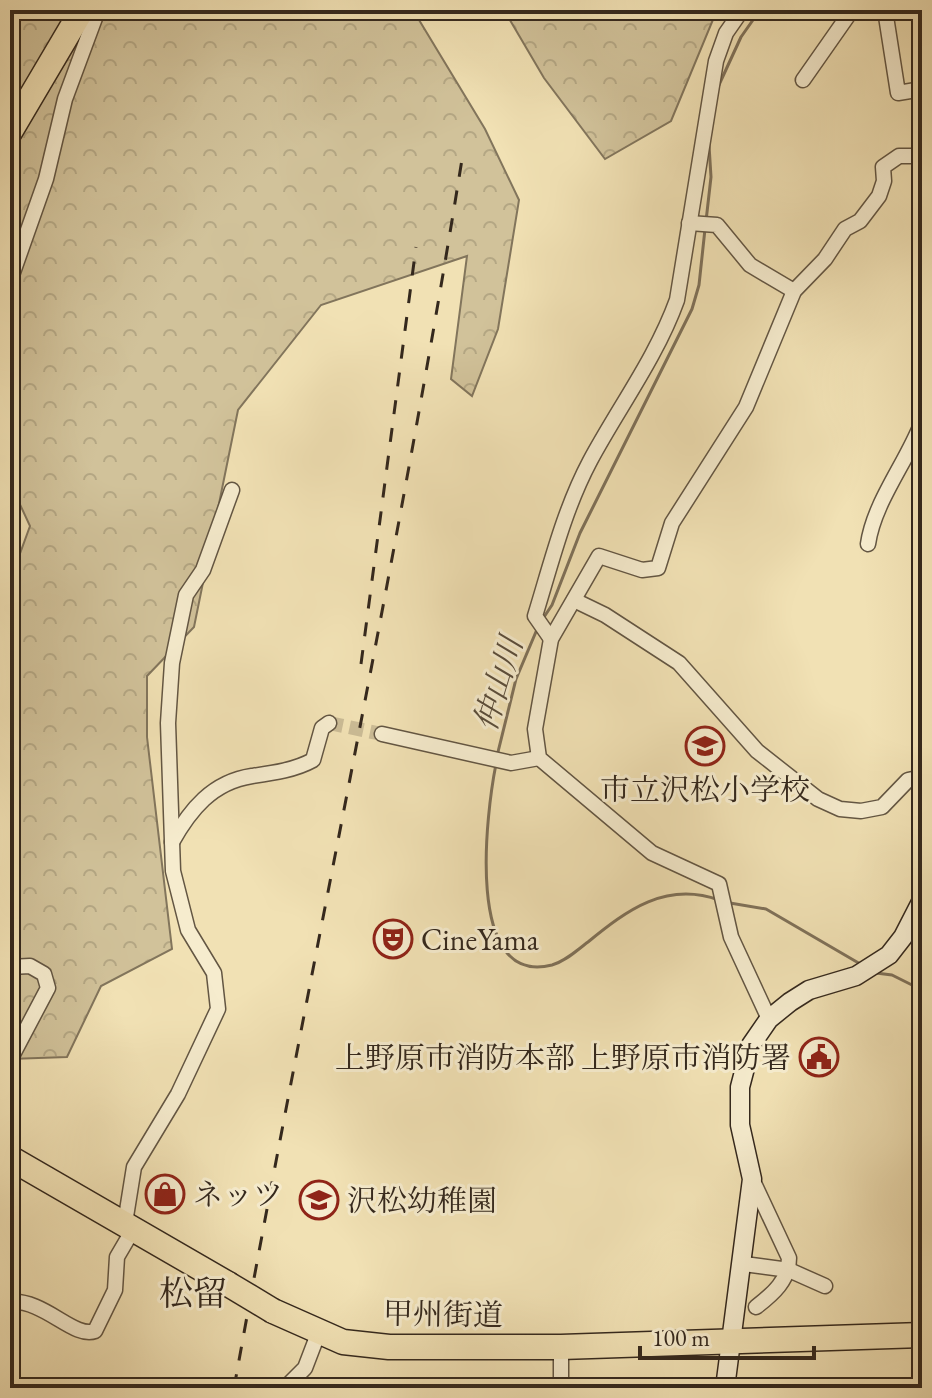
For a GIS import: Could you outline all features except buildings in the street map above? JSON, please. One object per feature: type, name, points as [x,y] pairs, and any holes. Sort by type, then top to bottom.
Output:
[{"type":"highway","points":[[10,132],[82,10]]},
{"type":"highway","name":"甲州街道","points":[[10,1158],[273,1311],[318,1334],[343,1342],[389,1347],[561,1347],[922,1335]]},
{"type":"street","points":[[10,281],[46,179],[65,99],[98,10]]},
{"type":"street","points":[[551,639],[535,616],[573,495],[668,326],[680,286],[720,47],[742,10]]},
{"type":"street","points":[[803,80],[852,10]]},
{"type":"street","points":[[885,10],[898,93],[922,89]]},
{"type":"street","points":[[769,1019],[731,937],[719,884],[652,853],[539,758],[535,729],[551,639],[599,556],[642,570],[658,568],[672,523],[746,407],[794,291],[825,259],[845,229],[860,221],[879,196],[884,181],[883,167],[899,156],[922,156]]},
{"type":"street","points":[[689,223],[717,225],[750,265],[794,291]]},
{"type":"street","points":[[868,544],[871,525],[909,456],[922,422]]},
{"type":"street","points":[[12,1304],[29,1302],[80,1332],[95,1331],[115,1290],[117,1257],[129,1226],[134,1167],[178,1094],[218,1009],[212,964],[188,930],[182,913],[170,846],[168,723],[172,663],[186,595],[203,570],[232,490]]},
{"type":"street","points":[[574,600],[605,615],[679,663],[757,751],[818,799],[850,810],[882,807],[917,778],[922,765]]},
{"type":"street","points":[[170,846],[195,807],[224,785],[237,778],[283,771],[313,760],[322,728],[329,723]]},
{"type":"street","points":[[382,734],[504,762],[539,758]]},
{"type":"street","points":[[756,1307],[776,1289],[789,1270],[789,1258],[752,1179],[740,1125],[740,1087],[747,1055],[769,1019],[809,990],[856,976],[889,955],[903,937],[922,900]]},
{"type":"street","points":[[10,967],[30,966],[44,974],[48,988],[10,1060]]},
{"type":"street","points":[[725,1388],[744,1264],[752,1179]]},
{"type":"street","points":[[744,1264],[789,1270],[825,1286]]},
{"type":"street","points":[[285,1388],[305,1368],[318,1334]]},
{"type":"street","points":[[561,1347],[561,1388]]},
{"type":"green space","points":[[26,10],[413,10],[485,129],[519,200],[498,329],[472,396],[451,379],[467,256],[321,305],[238,410],[194,627],[147,676],[147,737],[172,949],[101,986],[67,1057],[10,1059],[10,581],[30,526],[10,483],[10,40]]},
{"type":"green space","points":[[504,10],[717,10],[671,121],[605,159],[544,78]]},
{"type":"waterway","name":"仲山川","points":[[718,87],[741,37],[760,10]]},
{"type":"waterway","name":"仲山川","points":[[706,221],[711,177],[709,145]]},
{"type":"waterway","name":"仲山川","points":[[542,620],[552,605],[580,533],[692,309],[699,285],[705,229]]},
{"type":"waterway","name":"仲山川","points":[[497,756],[516,679],[538,627]]},
{"type":"waterway","name":"仲山川","points":[[496,764],[488,818],[487,890],[493,923],[504,950],[524,965],[552,965],[562,961],[617,919],[648,902],[682,894],[719,900]]},
{"type":"waterway","name":"仲山川","points":[[730,903],[766,909],[862,965]]},
{"type":"waterway","name":"仲山川","points":[[876,973],[892,975],[922,990]]},
{"type":"tunnel","points":[[329,723],[382,734]]},
{"type":"railway","points":[[234,1388],[410,462],[463,153]]},
{"type":"railway","points":[[361,664],[416,247]]},
{"type":"place","name":"市立沢松小学校","points":[[705,746]]},
{"type":"place","name":"CineYama","points":[[393,939]]},
{"type":"place","name":"上野原市消防本部 上野原市消防署","points":[[819,1057]]},
{"type":"place","name":"ネッツ","points":[[165,1194]]},
{"type":"place","name":"沢松幼稚園","points":[[319,1200]]},
{"type":"district","name":"松留","points":[[193,1293]]}]
